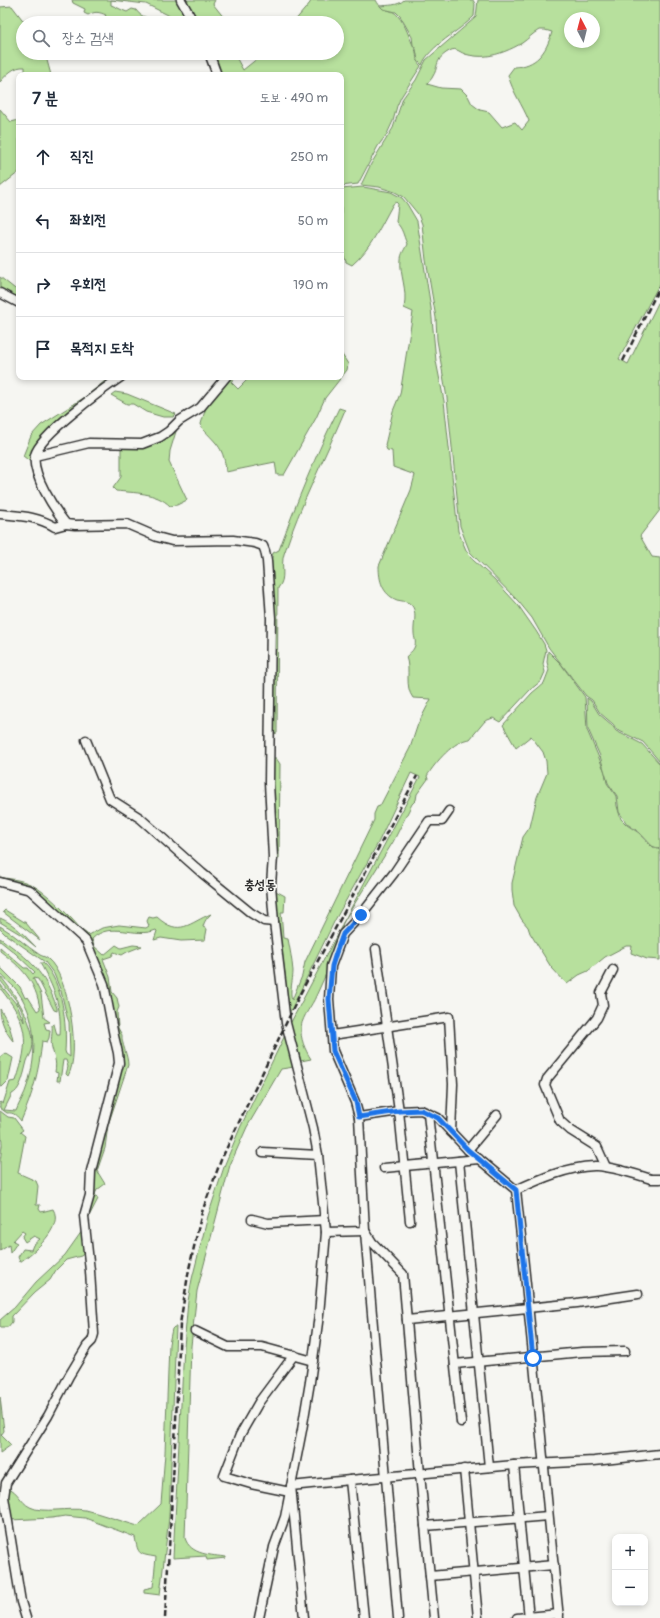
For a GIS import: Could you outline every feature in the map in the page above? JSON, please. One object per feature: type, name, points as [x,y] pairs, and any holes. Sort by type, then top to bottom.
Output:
[{"type":"street","points":[[181,0],[190,16]]},
{"type":"street","points":[[212,60],[216,72]]},
{"type":"street","points":[[0,293],[16,301]]},
{"type":"street","points":[[66,524],[52,504],[41,483],[35,463],[35,456],[43,443],[75,411],[117,380]]},
{"type":"street","points":[[35,456],[89,443],[142,444],[160,437],[169,431],[179,421],[200,408],[223,380]]},
{"type":"street","points":[[0,514],[34,517],[55,527],[66,524],[75,526],[117,523],[127,524],[157,537],[172,541],[233,540],[255,543],[263,546],[265,551],[267,561],[270,618],[269,783],[273,857],[271,885],[274,922],[286,1023],[313,1128],[318,1155],[326,1232],[319,1315],[304,1423],[285,1517],[274,1547],[259,1618]]},
{"type":"street","points":[[86,740],[110,799],[140,818],[202,873],[251,913],[264,921],[274,922]]},
{"type":"street","points":[[398,1618],[365,1232],[359,1117],[356,1102],[333,1051],[329,981],[332,966],[343,934],[361,915],[394,873],[429,821],[442,821],[449,811]]},
{"type":"street","points":[[0,882],[30,890],[86,941],[104,984],[119,1063],[91,1171],[90,1195],[84,1216],[90,1271],[94,1334],[92,1341],[87,1346],[69,1376],[48,1416],[6,1483],[5,1488],[4,1497],[21,1602],[26,1618]]},
{"type":"street","points":[[376,949],[399,1111],[410,1221]]},
{"type":"street","points":[[606,1168],[597,1147],[570,1130],[560,1121],[545,1085],[547,1079],[597,1018],[603,1005],[602,993],[613,970]]},
{"type":"street","points":[[332,1035],[449,1017],[452,1084],[451,1132]]},
{"type":"street","points":[[359,1117],[399,1111],[421,1110],[438,1118],[468,1150],[516,1190],[529,1308],[542,1464],[559,1616],[517,1618]]},
{"type":"street","points":[[428,1114],[461,1422]]},
{"type":"street","points":[[468,1150],[497,1115]]},
{"type":"street","points":[[263,1152],[318,1155]]},
{"type":"street","points":[[384,1168],[479,1159]]},
{"type":"street","points":[[459,1161],[489,1467]]},
{"type":"street","points":[[516,1190],[541,1178],[563,1171],[595,1166],[651,1180],[660,1179]]},
{"type":"street","points":[[252,1219],[268,1223],[325,1220]]},
{"type":"street","points":[[326,1232],[365,1232]]},
{"type":"street","points":[[365,1232],[372,1242],[403,1274],[434,1618]]},
{"type":"street","points":[[407,1320],[577,1303],[638,1294]]},
{"type":"street","points":[[195,1331],[228,1347],[262,1347],[313,1361]]},
{"type":"street","points":[[455,1364],[533,1358],[582,1352],[625,1351]]},
{"type":"street","points":[[294,1355],[259,1402],[240,1435],[224,1476],[251,1484],[291,1489],[350,1480],[464,1469],[660,1454]]},
{"type":"street","points":[[514,1465],[529,1617]]},
{"type":"street","points":[[464,1469],[478,1618]]},
{"type":"street","points":[[350,1480],[364,1618]]},
{"type":"street","points":[[291,1489],[304,1618]]},
{"type":"street","points":[[425,1526],[548,1516]]},
{"type":"street","points":[[430,1576],[554,1566]]},
{"type":"green space","points":[[72,0],[111,0],[111,5],[127,12],[132,9],[136,10],[143,16],[105,16],[104,14],[95,12],[88,15],[84,13],[85,9],[73,3]]},
{"type":"green space","points":[[111,0],[179,0],[188,16],[169,16],[146,4]]},
{"type":"green space","points":[[182,0],[215,0],[213,4],[223,16],[191,16]]},
{"type":"green space","points":[[311,0],[376,0],[381,7],[395,13],[401,20],[416,51],[417,59],[421,66],[401,97],[387,134],[378,146],[358,184],[344,186],[344,72],[217,72],[213,60],[238,60],[243,70],[256,60],[344,60],[344,16],[299,16]]},
{"type":"green space","points":[[404,0],[473,0],[475,4],[474,16],[431,51],[422,65],[418,61],[412,37],[400,16],[396,12],[383,9],[380,6],[396,4]]},
{"type":"green space","points":[[478,0],[660,0],[660,283],[619,359],[628,364],[660,299],[660,510],[640,536],[652,557],[660,558],[660,762],[643,742],[617,730],[613,724],[600,713],[592,700],[586,696],[549,648],[532,618],[519,602],[470,552],[460,526],[447,398],[437,340],[436,318],[426,260],[422,224],[418,214],[404,197],[395,192],[379,187],[361,185],[371,164],[393,128],[403,98],[416,80],[426,60],[476,17]],"holes":[[[539,30],[552,32],[547,46],[539,57],[528,64],[514,67],[508,75],[512,87],[529,121],[522,130],[515,122],[502,127],[489,112],[480,110],[472,104],[468,96],[461,89],[441,88],[427,84],[435,73],[440,59],[449,51],[454,49],[465,54],[476,56],[496,54],[518,45]]]},
{"type":"green space","points":[[12,6],[20,16],[16,16],[16,60],[47,60],[50,72],[25,72],[25,67],[21,67],[11,71],[0,82],[0,7]]},
{"type":"green space","points":[[0,109],[11,122],[16,121],[16,174],[0,187]]},
{"type":"green space","points":[[363,187],[391,192],[402,198],[417,221],[431,308],[436,361],[444,401],[458,531],[466,550],[473,560],[494,579],[518,605],[536,631],[546,650],[543,664],[545,672],[541,681],[530,690],[500,722],[493,718],[485,721],[470,739],[458,743],[446,753],[427,776],[428,779],[417,794],[416,800],[412,804],[393,842],[346,917],[420,777],[411,773],[378,843],[335,920],[288,1016],[285,974],[274,890],[285,896],[284,912],[281,912],[283,938],[288,939],[293,971],[291,993],[292,1000],[302,976],[305,962],[374,820],[374,814],[377,807],[380,806],[410,748],[418,724],[431,699],[413,698],[410,693],[408,683],[408,667],[406,657],[413,649],[415,644],[414,609],[409,603],[397,600],[388,594],[382,586],[379,571],[379,566],[411,490],[415,475],[393,467],[392,451],[387,450],[385,445],[393,411],[400,394],[413,312],[404,308],[405,294],[401,265],[402,255],[407,244],[402,230],[396,222],[398,204],[396,202],[393,204],[365,252],[352,265],[346,262],[344,256],[344,189]]},
{"type":"green space","points":[[0,277],[16,290],[16,299],[0,291]]},
{"type":"green space","points":[[344,358],[348,364],[347,370],[344,374]]},
{"type":"green space","points":[[106,380],[113,380],[69,413],[32,463],[23,456],[31,436],[41,425],[85,397]]},
{"type":"green space","points":[[226,380],[233,380],[231,382],[238,389],[247,380],[339,380],[325,398],[316,418],[284,475],[277,475],[275,462],[226,472],[222,452],[202,428],[201,424],[207,404]]},
{"type":"green space","points":[[115,392],[127,394],[176,414],[173,417],[163,417],[146,412],[133,404],[127,404],[111,395]]},
{"type":"green space","points":[[339,408],[345,410],[297,518],[283,559],[283,576],[281,584],[278,588],[277,733],[274,734],[273,660],[269,572],[273,553],[279,550],[307,478]]},
{"type":"green space","points":[[178,425],[170,451],[169,462],[187,500],[177,505],[170,506],[164,501],[152,496],[116,491],[113,488],[121,477],[121,446],[138,446]]},
{"type":"green space","points":[[548,651],[561,664],[585,697],[587,730],[605,772],[607,783],[616,796],[621,819],[639,833],[651,846],[660,850],[660,960],[647,959],[631,953],[632,946],[626,946],[605,957],[588,971],[579,975],[567,984],[551,967],[530,933],[528,927],[522,920],[514,906],[512,890],[512,883],[523,837],[530,827],[537,797],[547,773],[546,761],[543,752],[531,736],[516,748],[503,725],[532,693],[544,683],[549,670],[547,662]]},
{"type":"green space","points":[[587,698],[591,701],[599,714],[612,725],[616,731],[642,744],[660,764],[660,849],[652,846],[639,832],[627,824],[619,812],[617,796],[608,783],[600,756],[588,729]]},
{"type":"green space","points":[[273,758],[276,758],[280,764],[279,859],[277,859],[272,790]]},
{"type":"green space","points":[[0,877],[31,884],[43,892],[89,935],[102,928],[119,925],[146,928],[149,926],[147,921],[149,917],[157,917],[172,927],[179,927],[191,924],[211,914],[203,925],[203,927],[207,929],[205,940],[181,941],[161,938],[154,940],[156,930],[140,933],[115,930],[107,931],[92,939],[94,946],[104,955],[116,945],[121,948],[133,945],[142,946],[122,955],[114,952],[112,956],[103,959],[110,977],[112,992],[117,998],[119,1007],[117,1012],[118,1028],[122,1035],[128,1065],[108,1125],[105,1148],[97,1171],[105,1184],[97,1190],[95,1194],[98,1199],[86,1222],[94,1171],[119,1074],[96,956],[35,891],[0,880]]},
{"type":"green space","points":[[5,910],[26,923],[40,940],[3,912]]},
{"type":"green space","points":[[0,918],[15,927],[36,947],[20,934],[0,922]]},
{"type":"green space","points":[[342,925],[345,930],[314,1000],[302,1023],[302,1040],[311,1059],[301,1061],[290,1024]]},
{"type":"green space","points":[[0,926],[40,955],[48,959],[62,981],[71,1016],[73,1051],[72,1065],[68,1076],[66,1074],[68,1067],[66,1060],[63,1060],[60,1081],[57,1081],[58,1073],[55,1072],[56,1068],[51,1042],[52,1025],[54,1024],[57,1035],[60,1035],[60,1015],[53,989],[40,963],[43,963],[50,971],[59,992],[64,1017],[65,1051],[70,1057],[69,1022],[61,991],[54,974],[45,962],[5,934],[0,929]]},
{"type":"green space","points":[[0,938],[20,953],[35,967],[47,985],[57,1008],[57,1011],[54,1010],[38,979],[33,978],[41,994],[44,1018],[50,1022],[44,1023],[46,1029],[50,1030],[47,1042],[42,1041],[35,1082],[21,1121],[12,1113],[7,1113],[0,1108],[0,1102],[3,1104],[10,1082],[16,1081],[23,1054],[24,1032],[16,1012],[0,988],[0,984],[17,1005],[24,1022],[22,1010],[0,980],[0,976],[12,991],[24,1011],[32,1031],[33,1041],[32,1050],[21,1082],[17,1090],[12,1094],[4,1110],[16,1111],[25,1092],[31,1074],[33,1061],[34,1048],[33,1035],[28,1010],[15,988],[0,973],[0,967],[20,987],[25,998],[28,997],[37,1011],[40,1009],[35,991],[27,976],[15,963],[0,951],[0,947],[24,968],[28,968],[33,974],[35,972],[0,941]]},
{"type":"green space","points":[[0,1009],[8,1024],[13,1041],[4,1026]]},
{"type":"green space","points":[[286,1033],[294,1067],[281,1069],[247,1127],[230,1165],[197,1291],[191,1346],[185,1538],[188,1544],[196,1551],[226,1558],[207,1560],[206,1556],[173,1558],[184,1347],[188,1301],[192,1279],[208,1216],[225,1164],[240,1128]]},
{"type":"green space","points":[[5,1053],[13,1058],[8,1081],[0,1087],[0,1057]]},
{"type":"green space","points":[[0,1111],[8,1117],[14,1118],[23,1130],[20,1132],[25,1136],[18,1173],[36,1181],[38,1186],[36,1205],[40,1205],[39,1209],[41,1212],[53,1209],[55,1216],[51,1231],[46,1238],[33,1252],[20,1262],[18,1257],[23,1249],[31,1250],[33,1245],[40,1239],[34,1236],[25,1242],[22,1237],[25,1233],[22,1231],[13,1241],[17,1243],[10,1253],[9,1245],[0,1251],[0,1162],[2,1145]]},
{"type":"green space","points":[[82,1231],[86,1252],[81,1256],[66,1260],[56,1270],[50,1280],[34,1293],[12,1316],[12,1322],[8,1327],[0,1327],[0,1320],[15,1307],[36,1282],[65,1255]]},
{"type":"green space","points":[[176,1327],[169,1517],[160,1595],[144,1593],[144,1589],[153,1587],[156,1557],[140,1553],[135,1537],[85,1518],[65,1516],[10,1520],[7,1487],[27,1505],[35,1509],[85,1510],[138,1526],[161,1504],[165,1453],[169,1344],[172,1329]]},
{"type":"green space","points":[[0,1397],[4,1431],[1,1435],[11,1445],[0,1453]]},
{"type":"railway","points":[[623,361],[660,286]]},
{"type":"railway","points":[[165,1618],[180,1324],[189,1269],[202,1212],[221,1160],[300,994],[417,776]]},
{"type":"district","name":"충성동","points":[[260,885]]},
{"type":"route","points":[[361,915],[343,934],[332,966],[329,981],[329,999],[333,1051],[356,1102],[359,1117],[399,1111],[421,1110],[438,1118],[468,1150],[516,1190],[533,1358]]}]
